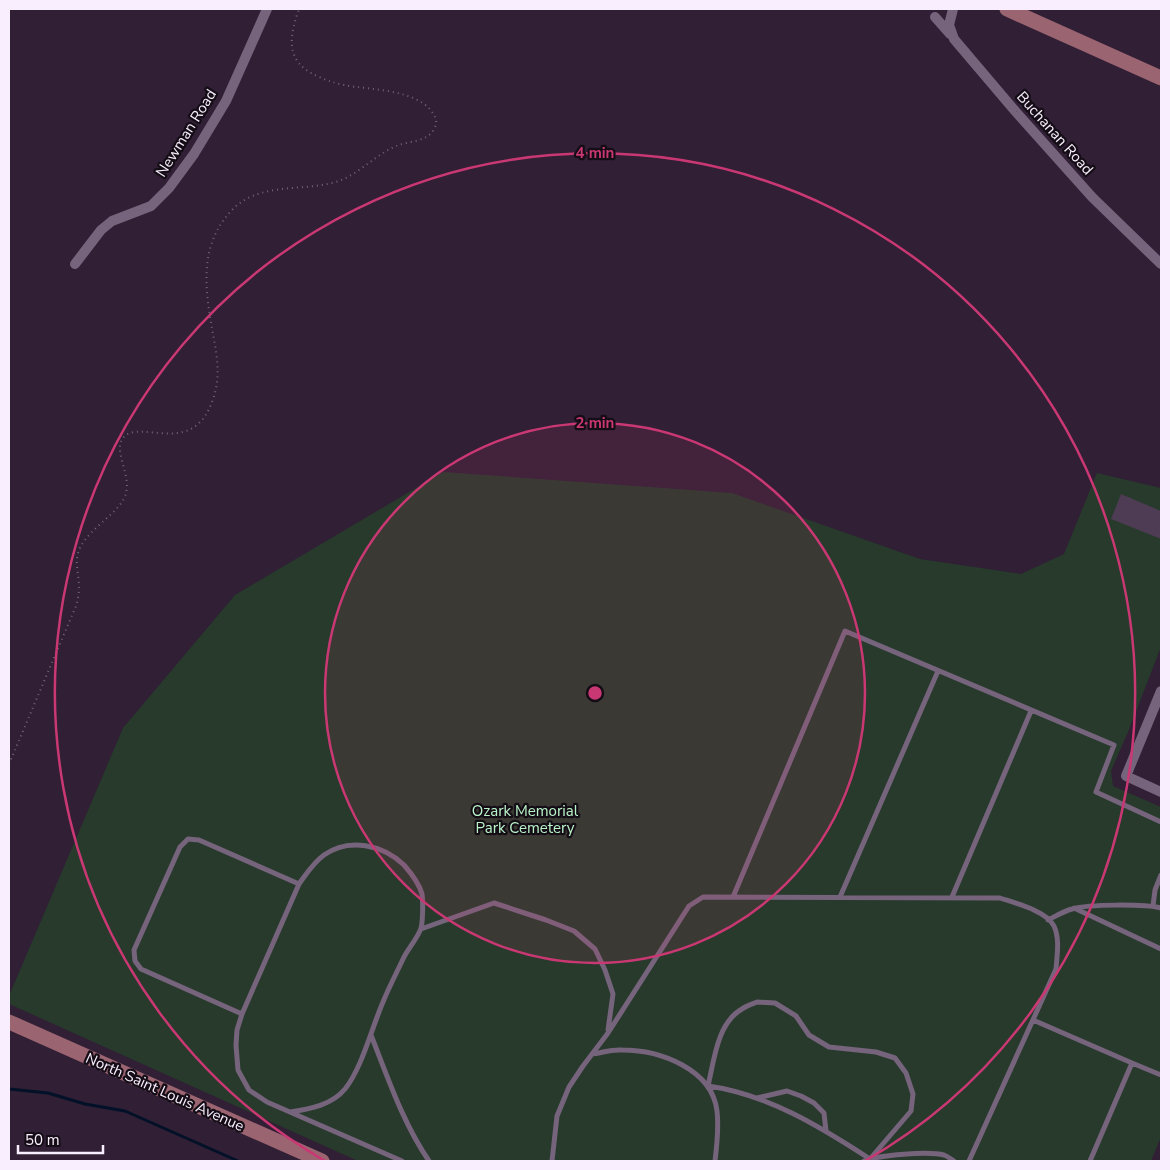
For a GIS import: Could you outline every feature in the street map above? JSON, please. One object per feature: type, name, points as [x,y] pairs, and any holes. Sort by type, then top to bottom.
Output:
[{"type":"street","name":"Newman Road","points":[[75,264],[100,230],[112,221],[151,206],[169,188],[194,154],[226,101],[267,9]]},
{"type":"street","points":[[953,9],[949,25],[954,38]]},
{"type":"street","points":[[1006,9],[1161,78]]},
{"type":"street","name":"Buchanan Road","points":[[935,17],[1092,197],[1161,264]]},
{"type":"street","points":[[1161,691],[1126,776],[1161,792]]},
{"type":"street","name":"North Saint Louis Avenue","points":[[9,1022],[322,1161]]},
{"type":"lane","points":[[732,897],[845,631],[1114,745],[1096,792],[1161,822]]},
{"type":"lane","points":[[840,897],[938,671]]},
{"type":"lane","points":[[952,898],[1031,711]]},
{"type":"lane","points":[[242,1014],[141,969],[135,961],[134,950],[180,848],[188,839],[199,840],[299,884]]},
{"type":"lane","points":[[290,1112],[311,1109],[331,1101],[345,1089],[359,1063],[394,978],[409,947],[421,929],[422,894],[413,874],[398,859],[381,849],[360,844],[341,848],[325,854],[312,866],[299,884],[242,1014],[237,1030],[236,1045],[238,1070],[249,1090],[267,1102],[402,1161]]},
{"type":"lane","points":[[1153,906],[1154,890],[1161,875]]},
{"type":"lane","points":[[552,1161],[557,1116],[569,1087],[608,1033],[689,906],[703,897],[1000,898],[1040,913],[1054,926],[1058,947],[1056,969],[969,1161]]},
{"type":"lane","points":[[421,929],[494,903],[574,931],[595,949],[613,994],[608,1033]]},
{"type":"lane","points":[[1048,920],[1073,908],[1090,906],[1153,906],[1161,908]]},
{"type":"lane","points":[[1073,908],[1161,949]]},
{"type":"lane","points":[[708,1086],[718,1044],[726,1024],[741,1009],[757,1002],[775,1003],[796,1016],[809,1035],[829,1047],[876,1052],[895,1058],[906,1073],[913,1094],[911,1111],[870,1159]]},
{"type":"lane","points":[[1033,1020],[1161,1075]]},
{"type":"lane","points":[[371,1034],[416,1142],[429,1161]]},
{"type":"lane","points":[[592,1054],[622,1050],[659,1054],[687,1067],[708,1086],[717,1110],[718,1131],[714,1161]]},
{"type":"lane","points":[[1090,1161],[1132,1063]]},
{"type":"lane","points":[[708,1086],[731,1089],[757,1098],[826,1131],[870,1159]]},
{"type":"lane","points":[[757,1098],[787,1092],[801,1096],[814,1103],[824,1113],[826,1131]]},
{"type":"lane","points":[[864,1161],[905,1154],[944,1155],[954,1161]]},
{"type":"path","points":[[9,764],[76,606],[79,588],[76,561],[80,547],[89,534],[124,499],[128,478],[120,455],[122,440],[132,433],[176,434],[189,430],[201,422],[213,399],[218,375],[218,361],[209,309],[206,268],[212,243],[225,220],[239,205],[263,193],[278,189],[317,186],[340,181],[360,171],[395,146],[424,138],[434,130],[436,121],[434,115],[426,105],[418,101],[391,92],[333,83],[312,74],[302,67],[294,58],[291,44],[299,9]]},
{"type":"green space","name":"Ozark Memorial Park Cemetery","points":[[443,472],[732,493],[920,559],[1021,574],[1064,554],[1097,473],[1161,488],[1161,647],[1111,771],[1113,786],[1161,807],[1161,1137],[1151,1161],[358,1161],[9,1004],[9,996],[123,728],[235,595]]},
{"type":"building","points":[[1121,494],[1161,511],[1161,539],[1111,519]]},
{"type":"waterway","points":[[9,1089],[48,1093],[85,1104],[125,1111],[238,1161]]}]
